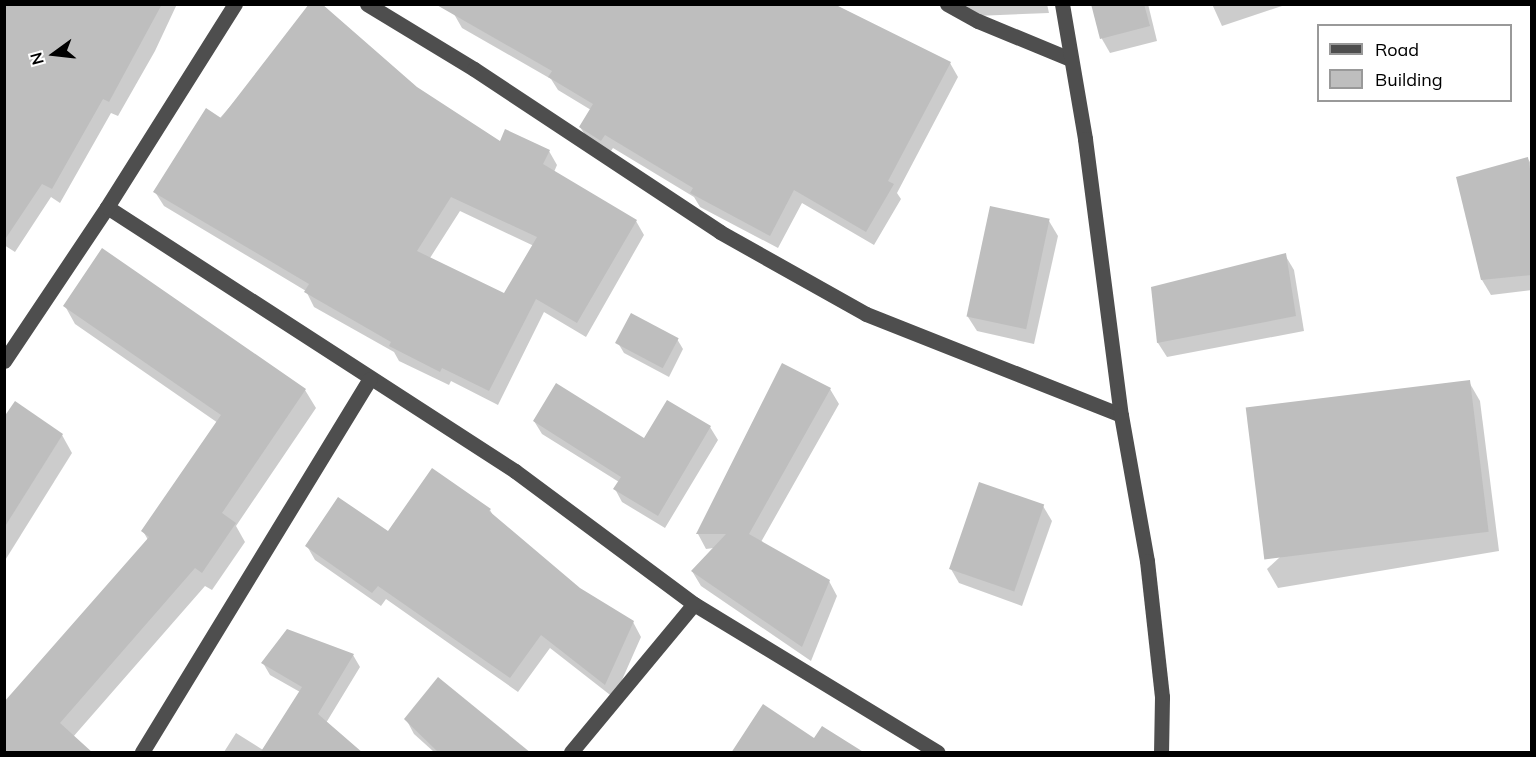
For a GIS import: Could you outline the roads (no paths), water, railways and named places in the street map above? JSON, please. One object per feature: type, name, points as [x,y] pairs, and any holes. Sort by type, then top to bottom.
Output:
[{"type":"street","points":[[4,361],[107,207],[235,4]]},
{"type":"street","points":[[367,4],[474,69],[720,232],[866,314],[1121,415]]},
{"type":"street","points":[[947,4],[978,21],[1070,59]]},
{"type":"street","points":[[1062,4],[1085,139],[1121,415],[1147,561],[1162,697],[1161,753]]},
{"type":"street","points":[[107,207],[515,471],[694,604],[938,753]]},
{"type":"street","points":[[142,753],[370,379]]},
{"type":"street","points":[[570,753],[694,604]]}]
